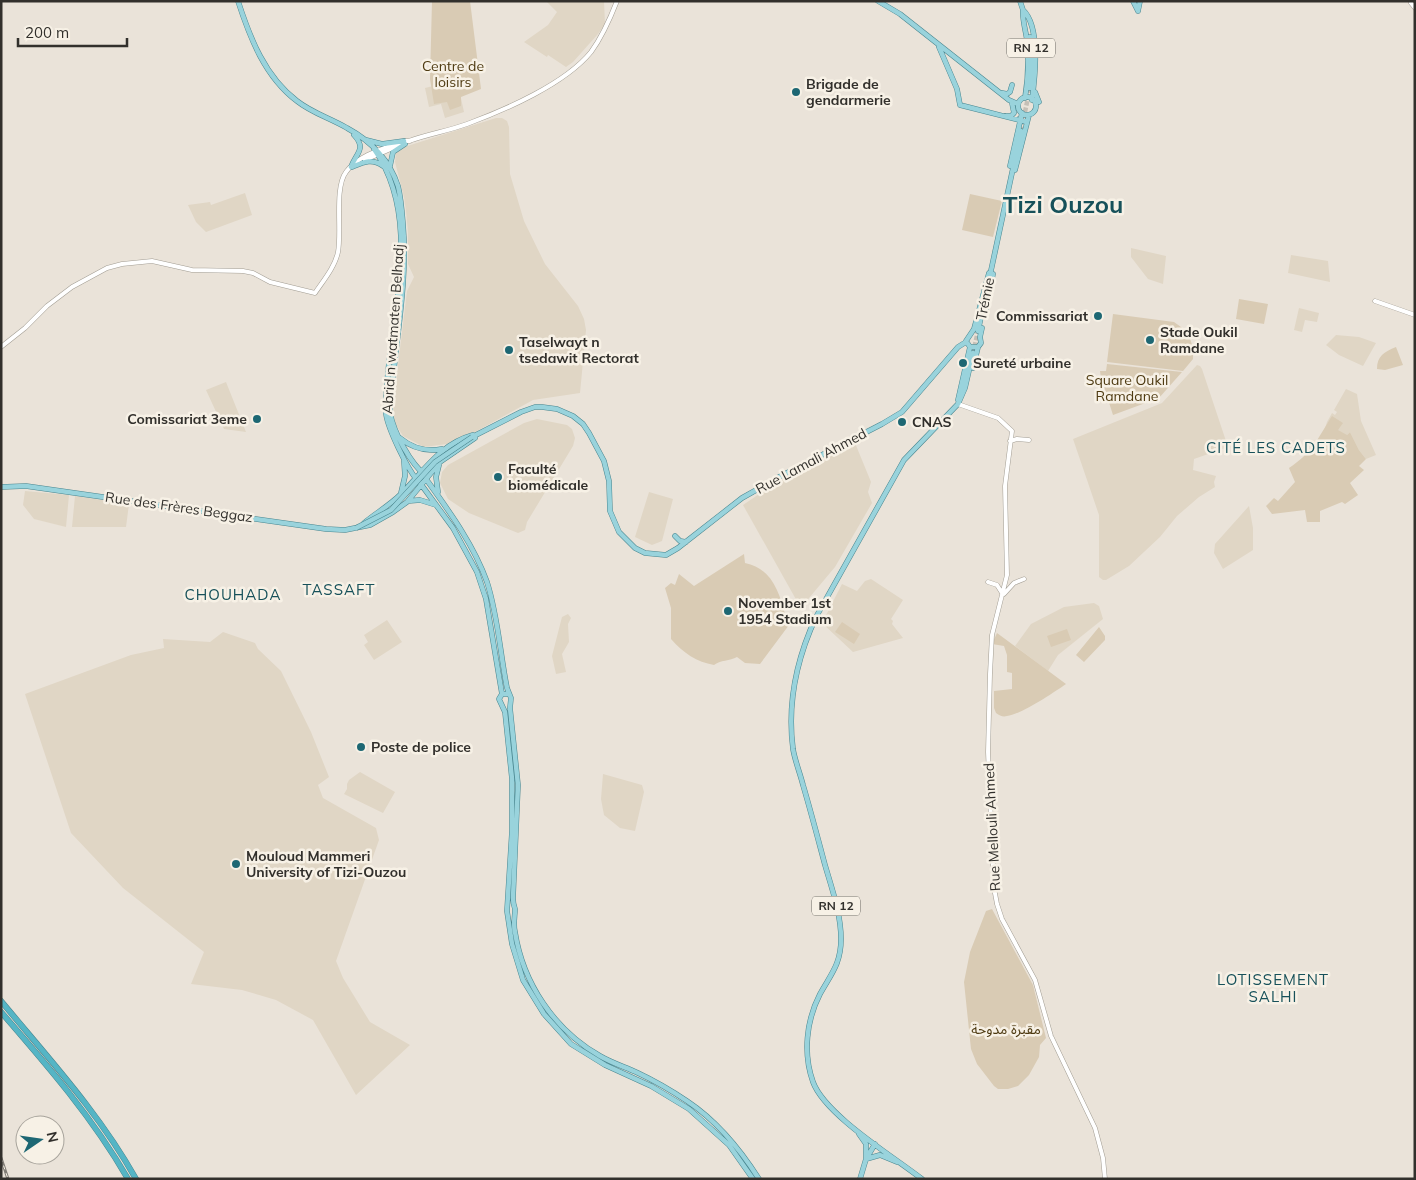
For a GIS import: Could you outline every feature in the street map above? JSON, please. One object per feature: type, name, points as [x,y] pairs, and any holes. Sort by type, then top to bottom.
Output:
[{"type":"highway","points":[[1,1001],[77,1090],[136,1179]]},
{"type":"highway","points":[[1,1012],[66,1088],[105,1142],[128,1179]]},
{"type":"main road","name":"Abrid n watmaten Belhadj","points":[[238,1],[247,29],[271,75],[279,85],[308,109],[346,127],[362,138],[378,153],[388,170],[398,206],[400,266],[386,414],[390,429],[402,452],[421,478]]},
{"type":"main road","points":[[878,1],[900,14],[938,46],[1012,102],[1018,104]]},
{"type":"main road","name":"RN 12","points":[[1020,1],[1031,48],[1032,89]]},
{"type":"main road","points":[[1133,1],[1138,11],[1140,1]]},
{"type":"main road","points":[[1023,10],[1028,53],[1028,77],[1025,98]]},
{"type":"main road","points":[[938,46],[958,91],[961,106],[1027,122]]},
{"type":"main road","points":[[1000,93],[1008,93],[1012,89],[1012,85]]},
{"type":"main road","points":[[1010,178],[1015,170],[1028,115],[1035,108],[1035,103],[1032,100],[1032,89]]},
{"type":"main road","points":[[1032,89],[1039,102]]},
{"type":"main road","points":[[1018,104],[1025,98],[1032,100]]},
{"type":"main road","points":[[1008,117],[1011,116],[1015,109],[1012,102]]},
{"type":"main road","points":[[1010,178],[1011,160],[1021,113],[1018,104]]},
{"type":"main road","points":[[1008,117],[1015,117],[1021,113],[1028,115]]},
{"type":"main road","points":[[346,127],[360,142],[361,148],[352,167]]},
{"type":"main road","points":[[969,347],[978,347],[981,343],[980,337],[993,278],[992,268],[1021,131]]},
{"type":"main road","points":[[362,138],[376,144],[406,142]]},
{"type":"main road","points":[[388,170],[393,152],[406,142]]},
{"type":"main road","points":[[352,167],[365,162],[375,161],[382,165],[388,170],[400,196],[404,234],[404,282],[390,404],[392,421],[421,478],[468,554],[486,599],[502,694],[499,699],[506,712],[511,757],[513,795],[508,911],[512,944],[523,980],[544,1014],[559,1032],[588,1056],[605,1066],[651,1086],[689,1109],[728,1145],[753,1179]]},
{"type":"main road","points":[[958,404],[969,347],[966,342],[975,327],[988,275],[992,268]]},
{"type":"main road","name":"Trémie","points":[[978,331],[992,268]]},
{"type":"main road","points":[[970,334],[976,334],[980,337]]},
{"type":"main road","name":"Rue Lamali Ahmed","points":[[475,436],[521,412],[542,406],[563,410],[578,419],[595,442],[606,466],[609,480],[610,511],[619,532],[635,548],[645,553],[666,555],[686,542],[742,498],[902,412],[961,344],[966,342]]},
{"type":"main road","points":[[952,345],[955,349],[954,352]]},
{"type":"main road","name":"Rue Lamali Ahmed","points":[[948,360],[961,348],[969,347]]},
{"type":"main road","name":"RN 12","points":[[922,1179],[857,1131],[828,1105],[814,1085],[808,1063],[807,1044],[810,1021],[820,995],[835,971],[839,960],[841,940],[840,925],[832,892],[794,750],[791,712],[799,662],[806,638],[816,617],[904,460],[962,402],[966,395],[978,347]]},
{"type":"main road","name":"RN 12","points":[[958,404],[965,388],[973,353]]},
{"type":"main road","points":[[398,435],[406,443],[422,450],[445,448]]},
{"type":"main road","points":[[356,528],[375,523],[406,502],[433,458],[445,448],[460,440],[475,436]]},
{"type":"main road","points":[[356,528],[385,508],[440,462],[471,441],[475,436]]},
{"type":"main road","points":[[356,528],[391,510],[435,462],[475,436]]},
{"type":"main road","points":[[401,494],[404,476],[402,452]]},
{"type":"main road","points":[[440,462],[436,477],[440,498]]},
{"type":"main road","points":[[421,478],[440,498],[477,558],[486,580],[493,607],[510,697],[518,785],[514,932],[521,960],[528,977],[536,993],[559,1024],[600,1057],[638,1073],[688,1102],[722,1130],[736,1146],[759,1179]]},
{"type":"main road","name":"Rue des Frères Beggaz","points":[[1,487],[26,486],[326,529],[345,530],[356,528]]},
{"type":"main road","points":[[406,502],[420,500],[438,506]]},
{"type":"main road","points":[[675,536],[680,541],[686,542]]},
{"type":"main road","points":[[502,694],[508,694]]},
{"type":"main road","points":[[503,704],[510,702]]},
{"type":"main road","points":[[508,911],[511,907],[514,908]]},
{"type":"main road","points":[[508,911],[510,915],[514,914]]},
{"type":"main road","points":[[857,1131],[866,1144],[866,1159]]},
{"type":"main road","points":[[860,1179],[866,1159],[875,1144]]},
{"type":"main road","points":[[866,1159],[880,1155],[906,1166]]},
{"type":"street","points":[[1,347],[26,328],[47,306],[72,287],[107,268],[122,264],[152,261],[192,270],[243,271],[253,273],[270,282],[315,293],[332,267],[338,252],[340,192],[342,179],[346,172],[359,160],[406,142],[467,124],[542,90],[563,78],[591,51],[608,24],[617,1]]},
{"type":"street","points":[[1411,3],[1415,8]]},
{"type":"street","points":[[1375,301],[1415,315]]},
{"type":"street","name":"Rue Mellouli Ahmed","points":[[958,404],[998,418],[1012,431],[1005,486],[1007,575],[992,636],[988,752],[994,888],[997,904],[1002,919],[1035,980],[1051,1036],[1095,1128],[1103,1158],[1105,1179]]},
{"type":"street","points":[[1010,441],[1018,439],[1029,440]]},
{"type":"street","points":[[988,582],[997,584],[1003,595],[1014,583],[1024,579]]},
{"type":"shaded area","points":[[546,1],[604,1],[605,24],[573,62],[566,67],[524,42],[548,25],[557,12]]},
{"type":"shaded area","points":[[457,80],[464,112],[445,118],[441,104],[429,107],[425,88]]},
{"type":"shaded area","points":[[496,118],[502,118],[507,121],[509,127],[510,174],[524,221],[545,264],[578,306],[584,319],[586,330],[580,393],[533,400],[475,432],[466,434],[447,444],[424,447],[403,436],[396,425],[394,417],[393,406],[407,291],[414,277],[408,264],[406,211],[395,162],[396,152],[401,148]]},
{"type":"shaded area","points":[[245,193],[252,215],[206,232],[196,222],[188,205],[210,202],[211,205]]},
{"type":"shaded area","points":[[1131,248],[1166,256],[1163,284],[1148,279],[1131,257]]},
{"type":"shaded area","points":[[1291,255],[1328,261],[1330,282],[1288,273]]},
{"type":"shaded area","points":[[1299,308],[1319,313],[1317,322],[1305,320],[1302,332],[1294,330]]},
{"type":"shaded area","points":[[1336,335],[1359,337],[1376,343],[1363,366],[1339,355],[1326,345]]},
{"type":"shaded area","points":[[1197,365],[1202,369],[1228,447],[1194,459],[1193,470],[1216,476],[1215,487],[1199,497],[1177,516],[1160,537],[1129,566],[1103,580],[1099,577],[1099,515],[1073,439],[1162,403]]},
{"type":"shaded area","points":[[226,382],[246,432],[224,429],[206,390]]},
{"type":"shaded area","points":[[1346,389],[1357,394],[1361,421],[1376,455],[1366,459],[1350,432],[1347,435],[1316,444],[1332,413],[1335,415],[1337,412],[1334,410]]},
{"type":"shaded area","name":"Faculté biomédicale","points":[[537,419],[567,425],[572,429],[575,438],[573,446],[527,522],[525,530],[518,533],[469,513],[448,499],[440,483],[442,472],[448,465],[524,423]]},
{"type":"shaded area","points":[[855,443],[871,482],[868,492],[872,503],[835,567],[804,604],[798,603],[743,505],[777,482]]},
{"type":"shaded area","points":[[25,491],[69,495],[66,527],[34,519],[23,505]]},
{"type":"shaded area","points":[[649,492],[673,499],[662,541],[652,545],[635,537]]},
{"type":"shaded area","points":[[75,496],[129,504],[126,527],[72,527]]},
{"type":"shaded area","points":[[1249,506],[1253,528],[1253,550],[1223,569],[1214,553],[1215,544]]},
{"type":"shaded area","points":[[871,579],[903,600],[891,619],[893,621],[892,624],[903,638],[853,652],[822,623],[842,584],[857,591],[865,581]]},
{"type":"shaded area","points":[[1094,603],[1099,606],[1103,619],[1058,655],[1048,671],[1015,646],[1031,624],[1064,607]]},
{"type":"shaded area","points":[[568,614],[571,618],[568,624],[569,642],[562,654],[566,672],[556,674],[552,656],[562,617]]},
{"type":"shaded area","points":[[387,620],[402,642],[374,660],[364,645],[368,642],[364,635]]},
{"type":"shaded area","name":"Mouloud Mammeri University of Tizi-Ouzou","points":[[223,632],[255,643],[258,649],[281,671],[311,732],[329,777],[318,785],[323,798],[376,828],[379,840],[336,961],[343,978],[370,1022],[410,1045],[356,1095],[313,1020],[276,1000],[242,990],[191,984],[204,952],[123,888],[71,833],[25,694],[131,655],[164,648],[163,639],[210,642]]},
{"type":"shaded area","points":[[360,772],[395,792],[383,813],[344,794],[349,780]]},
{"type":"shaded area","points":[[603,774],[642,785],[644,792],[635,831],[620,828],[604,815],[601,799]]},
{"type":"green space","name":"Centre de loisirs","points":[[432,1],[470,1],[481,89],[461,97],[461,106],[450,110],[447,102],[434,104],[430,79]]},
{"type":"green space","points":[[970,194],[1002,201],[993,237],[962,230]]},
{"type":"green space","points":[[1239,299],[1268,304],[1264,324],[1236,319]]},
{"type":"green space","name":"Stade Oukil Ramdane","points":[[1113,314],[1174,322],[1188,332],[1193,348],[1193,359],[1183,371],[1107,362]]},
{"type":"green space","points":[[1396,347],[1403,365],[1385,370],[1377,369],[1378,361],[1382,355]]},
{"type":"green space","name":"Square Oukil Ramdane","points":[[1107,364],[1182,372],[1159,398],[1113,415],[1100,371],[1106,371]]},
{"type":"green space","points":[[1332,416],[1343,423],[1338,430],[1347,435],[1350,432],[1366,459],[1359,466],[1364,470],[1350,483],[1358,495],[1345,504],[1342,502],[1320,511],[1320,522],[1307,522],[1305,510],[1272,514],[1266,506],[1274,498],[1278,501],[1295,482],[1289,468],[1309,451]]},
{"type":"green space","name":"November 1st 1954 Stadium","points":[[744,554],[745,563],[754,566],[768,575],[777,589],[785,614],[795,617],[760,664],[745,663],[737,657],[714,665],[702,662],[685,653],[671,639],[671,608],[665,588],[671,583],[675,585],[679,574],[694,586]]},
{"type":"green space","points":[[842,622],[860,634],[854,644],[835,632]]},
{"type":"green space","points":[[1099,627],[1105,636],[1105,640],[1084,662],[1076,655]]},
{"type":"green space","points":[[1067,629],[1071,640],[1051,647],[1047,636]]},
{"type":"green space","points":[[997,633],[1066,684],[1021,711],[1000,716],[994,708],[994,691],[1012,689],[1012,673],[1007,672],[1007,655],[1004,646],[992,644]]},
{"type":"green space","name":"مقبرة مدوحة","points":[[992,909],[1033,985],[1046,1038],[1040,1045],[1039,1057],[1029,1075],[1018,1086],[1008,1089],[998,1089],[994,1086],[977,1064],[971,1049],[964,982],[970,952],[986,911]]},
{"type":"tunnel","points":[[1021,131],[1030,88]]},
{"type":"tunnel","points":[[973,353],[978,331]]},
{"type":"railway","points":[[1,1158],[8,1179]]},
{"type":"place","name":"Brigade de gendarmerie","points":[[796,92]]},
{"type":"place","name":"Commissariat","points":[[1098,316]]},
{"type":"place","name":"Stade Oukil Ramdane","points":[[1150,340]]},
{"type":"place","name":"Taselwayt n tsedawit Rectorat","points":[[509,350]]},
{"type":"place","name":"Sureté urbaine","points":[[963,363]]},
{"type":"place","name":"Comissariat 3eme","points":[[257,419]]},
{"type":"place","name":"CNAS","points":[[902,422]]},
{"type":"place","name":"Faculté biomédicale","points":[[498,477]]},
{"type":"place","name":"November 1st 1954 Stadium","points":[[728,611]]},
{"type":"place","name":"Poste de police","points":[[361,747]]},
{"type":"place","name":"Mouloud Mammeri University of Tizi-Ouzou","points":[[236,864]]},
{"type":"district","name":"Tizi Ouzou","points":[[1063,205]]},
{"type":"district","name":"CITÉ LES CADETS","points":[[1276,448]]},
{"type":"district","name":"TASSAFT","points":[[339,590]]},
{"type":"district","name":"CHOUHADA","points":[[233,595]]},
{"type":"district","name":"LOTISSEMENT SALHI","points":[[1273,988]]}]
